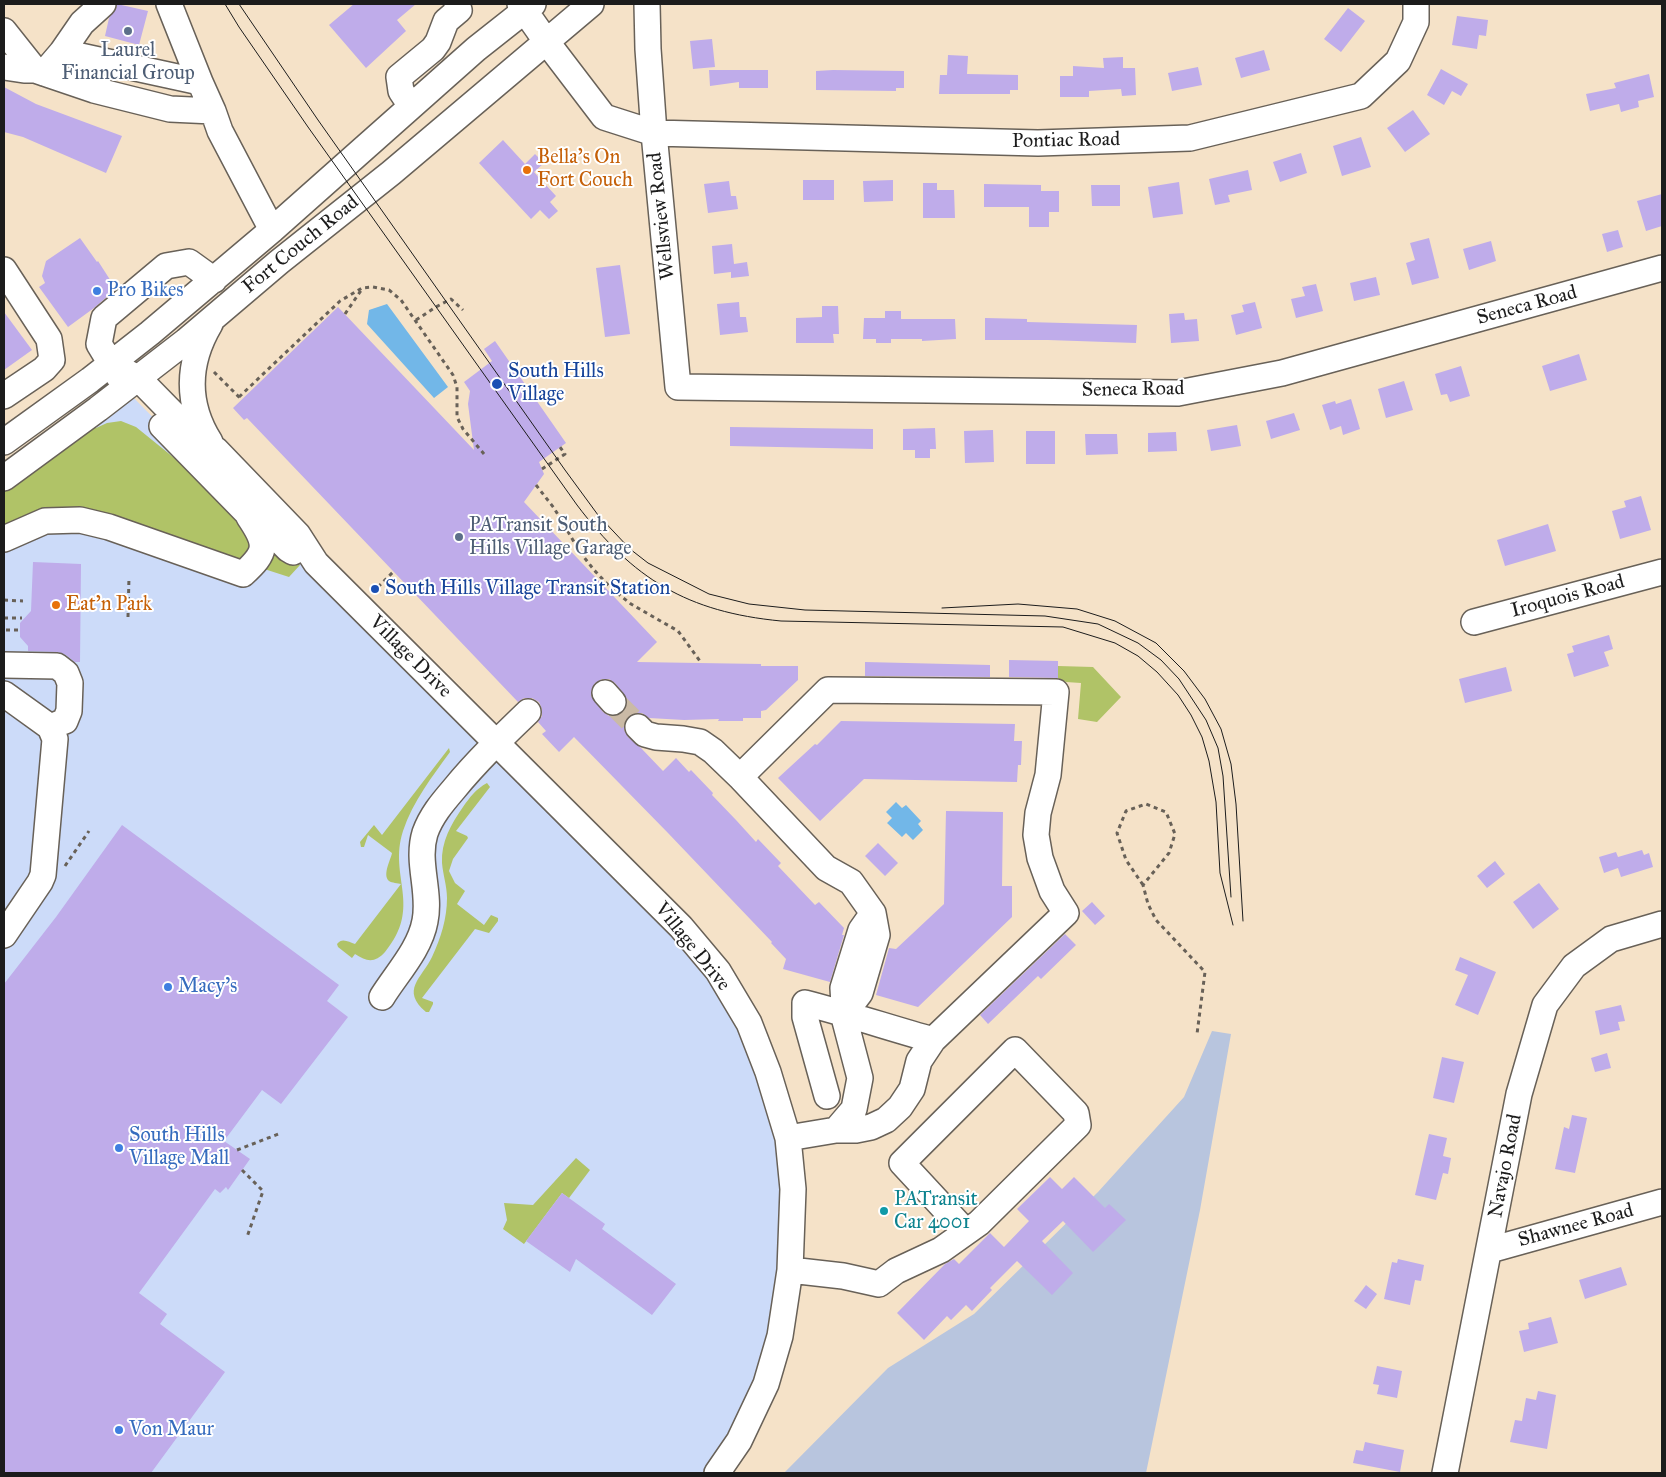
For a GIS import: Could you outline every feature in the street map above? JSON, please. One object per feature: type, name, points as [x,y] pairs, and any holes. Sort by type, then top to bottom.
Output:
[{"type":"street","points":[[39,71],[62,52],[82,23],[103,4]]},
{"type":"street","points":[[169,4],[220,131],[272,230]]},
{"type":"street","points":[[411,106],[401,91],[399,77],[433,49],[438,42],[446,21],[459,10],[457,4]]},
{"type":"street","name":"Fort Couch Road","points":[[4,478],[132,384],[278,262],[391,173],[591,4]]},
{"type":"street","points":[[647,4],[654,133]]},
{"type":"street","name":"Pontiac Road","points":[[654,133],[1038,143],[1190,138],[1361,96],[1398,61],[1416,22],[1416,4]]},
{"type":"street","name":"Fort Couch Road","points":[[6,438],[112,364],[214,280],[526,6]]},
{"type":"street","name":"Wellsview Road","points":[[526,6],[546,41],[604,117],[654,133],[678,387]]},
{"type":"street","points":[[4,31],[39,71]]},
{"type":"street","points":[[62,52],[200,82]]},
{"type":"street","points":[[4,67],[39,71],[94,90],[170,109],[213,110]]},
{"type":"street","name":"Village Drive","points":[[214,280],[189,262],[166,266],[104,318],[99,344],[112,364],[247,513],[270,531],[288,549],[316,563]]},
{"type":"street","name":"Seneca Road","points":[[678,387],[1178,392],[1282,373],[1662,268]]},
{"type":"street","points":[[4,270],[49,339],[52,360],[44,369],[4,396]]},
{"type":"street","points":[[216,315],[205,333],[195,360],[192,387],[198,420],[216,450]]},
{"type":"street","name":"Village Drive","points":[[132,384],[193,434],[216,450],[298,535],[316,563],[681,927],[718,972],[749,1023],[768,1072],[788,1138],[793,1189],[790,1270],[780,1336],[766,1384],[740,1441],[717,1473]]},
{"type":"street","points":[[4,539],[45,521],[80,520],[109,526],[242,574],[258,560],[262,550],[261,536],[247,513]]},
{"type":"street","name":"Iroquois Road","points":[[1474,622],[1662,572]]},
{"type":"street","points":[[4,665],[57,666],[66,673],[70,683],[69,711],[65,721],[50,728]]},
{"type":"street","points":[[740,778],[828,690],[1056,692],[1048,776],[1038,813],[1036,835],[1040,858],[1052,891],[1066,913],[933,1040],[919,1061],[912,1088],[900,1107],[886,1120],[871,1127],[856,1130],[836,1130],[788,1138]]},
{"type":"street","points":[[4,694],[50,728],[55,739],[43,875],[4,935]]},
{"type":"street","points":[[382,997],[418,942],[425,920],[425,889],[422,861],[425,835],[434,813],[474,764],[528,712]]},
{"type":"street","points":[[638,727],[645,734],[656,737],[700,742],[713,752],[826,868],[851,882],[873,913],[877,935],[860,993],[846,1013],[845,1021],[860,1078],[854,1109],[836,1130]]},
{"type":"street","name":"Navajo Road","points":[[1445,1473],[1520,1094],[1545,1005],[1574,966],[1611,939],[1662,924]]},
{"type":"street","points":[[827,1096],[805,1017],[805,1003],[846,1013],[859,1019],[933,1040]]},
{"type":"street","points":[[790,1270],[843,1276],[879,1284],[896,1271],[941,1250],[979,1223],[1078,1125],[1076,1113],[1015,1050],[902,1163],[966,1232]]},
{"type":"street","name":"Shawnee Road","points":[[1490,1250],[1662,1202]]},
{"type":"path","points":[[213,371],[240,398],[340,301],[362,288],[373,287],[389,290],[401,300],[453,375],[457,387],[457,417],[484,454]]},
{"type":"path","points":[[345,314],[362,288]]},
{"type":"path","points":[[416,320],[436,306],[451,299],[463,310]]},
{"type":"path","points":[[542,469],[565,454],[560,447]]},
{"type":"path","points":[[536,485],[554,508],[580,552],[594,570],[632,604],[678,631],[700,661]]},
{"type":"path","points":[[378,587],[394,571]]},
{"type":"path","points":[[128,618],[129,577]]},
{"type":"path","points":[[4,600],[23,601]]},
{"type":"path","points":[[4,618],[22,618]]},
{"type":"path","points":[[6,630],[20,630]]},
{"type":"path","points":[[1143,885],[1169,852],[1175,834],[1166,812],[1146,804],[1126,811],[1117,833],[1126,860],[1143,885],[1148,904],[1156,920],[1205,972],[1197,1034]]},
{"type":"path","points":[[65,867],[89,831]]},
{"type":"path","points":[[237,1150],[281,1133]]},
{"type":"path","points":[[242,1170],[263,1191],[247,1237]]},
{"type":"shaded area","points":[[125,389],[192,457],[718,971],[788,1138],[780,1336],[717,1473],[4,1473],[4,478]]},
{"type":"shaded area","points":[[1212,1031],[1231,1034],[1200,1210],[1146,1473],[784,1473],[888,1368],[974,1314],[1098,1192],[1184,1097]]},
{"type":"green space","points":[[121,421],[136,427],[199,478],[259,542],[239,561],[107,513],[81,508],[4,528],[4,490],[94,425],[96,428],[107,423]]},
{"type":"green space","points":[[271,536],[300,565],[289,577],[258,567]]},
{"type":"green space","points":[[1058,666],[1093,667],[1121,697],[1097,722],[1078,719],[1081,683],[1066,682],[1058,678]]},
{"type":"green space","points":[[449,748],[450,752],[418,799],[403,831],[399,848],[399,863],[403,892],[403,906],[402,920],[396,935],[385,952],[378,958],[367,960],[355,954],[352,958],[338,947],[337,944],[343,940],[355,944],[401,884],[390,882],[386,875],[392,853],[368,835],[364,847],[361,847],[360,842],[374,825],[382,835]]},
{"type":"green space","points":[[487,783],[490,787],[456,831],[468,838],[453,859],[449,871],[455,883],[465,891],[457,904],[484,925],[491,915],[498,918],[498,921],[489,933],[475,929],[422,998],[433,1002],[429,1012],[426,1012],[418,1004],[414,990],[435,950],[445,920],[447,894],[442,863],[443,848],[459,813],[476,791]]},
{"type":"green space","points":[[576,1158],[590,1170],[569,1198],[562,1193],[524,1244],[503,1229],[507,1220],[504,1203],[533,1205]]},
{"type":"water","points":[[387,304],[448,387],[434,398],[367,324],[369,310]]},
{"type":"water","points":[[896,802],[902,808],[906,805],[921,821],[918,824],[923,830],[913,840],[906,833],[902,837],[887,823],[892,818],[886,812]]},
{"type":"building","points":[[117,4],[148,11],[139,45],[105,36],[109,18],[116,9]]},
{"type":"building","points":[[354,4],[416,4],[397,20],[406,31],[366,68],[329,25]]},
{"type":"building","points":[[1348,8],[1365,21],[1341,52],[1324,39]]},
{"type":"building","points":[[1457,16],[1488,20],[1486,36],[1479,35],[1477,49],[1452,45]]},
{"type":"building","points":[[712,39],[715,67],[693,69],[690,41]]},
{"type":"building","points":[[1264,50],[1270,70],[1241,78],[1235,58]]},
{"type":"building","points":[[948,55],[968,56],[967,74],[1018,75],[1018,90],[1010,90],[1010,94],[939,94],[940,75],[947,75]]},
{"type":"building","points":[[1123,57],[1123,68],[1135,68],[1136,95],[1122,96],[1121,89],[1089,91],[1089,97],[1060,97],[1060,76],[1073,76],[1073,66],[1104,68],[1103,58]]},
{"type":"building","points":[[1198,67],[1202,85],[1172,91],[1168,73]]},
{"type":"building","points":[[1441,69],[1468,84],[1461,96],[1452,91],[1444,105],[1427,95]]},
{"type":"building","points":[[709,70],[768,70],[768,88],[739,88],[739,82],[710,86]]},
{"type":"building","points":[[816,71],[904,71],[904,88],[896,88],[896,91],[816,90]]},
{"type":"building","points":[[1649,74],[1654,97],[1638,101],[1639,107],[1621,112],[1619,104],[1590,111],[1586,94],[1616,88],[1614,83]]},
{"type":"building","points":[[4,87],[36,104],[122,136],[106,173],[23,137],[4,132]]},
{"type":"building","points":[[1413,110],[1430,134],[1405,152],[1387,128]]},
{"type":"building","points":[[1361,137],[1371,167],[1342,176],[1333,146]]},
{"type":"building","points":[[503,140],[525,164],[535,154],[544,163],[534,172],[556,196],[550,202],[558,211],[549,219],[540,210],[531,219],[479,163]]},
{"type":"building","points":[[1301,153],[1307,173],[1280,182],[1273,162]]},
{"type":"building","points":[[1248,170],[1252,190],[1228,195],[1230,202],[1215,205],[1209,179]]},
{"type":"building","points":[[803,180],[834,180],[834,200],[803,200]]},
{"type":"building","points":[[893,180],[893,201],[864,202],[863,181]]},
{"type":"building","points":[[729,181],[731,196],[736,196],[738,209],[708,213],[704,184]]},
{"type":"building","points":[[1179,182],[1183,214],[1153,218],[1148,187]]},
{"type":"building","points":[[923,183],[937,183],[937,190],[954,190],[955,218],[923,218]]},
{"type":"building","points":[[984,184],[1041,185],[1041,191],[1059,191],[1059,212],[1049,212],[1049,227],[1029,227],[1029,207],[984,207]]},
{"type":"building","points":[[1091,185],[1120,185],[1120,206],[1092,206]]},
{"type":"building","points":[[1662,194],[1662,226],[1646,231],[1637,201]]},
{"type":"building","points":[[1618,230],[1623,247],[1607,252],[1602,234]]},
{"type":"building","points":[[80,238],[116,289],[68,327],[39,287],[45,283],[42,276],[46,261]]},
{"type":"building","points":[[1429,238],[1439,278],[1412,285],[1406,263],[1415,260],[1410,243]]},
{"type":"building","points":[[1491,241],[1496,261],[1469,270],[1463,249]]},
{"type":"building","points":[[732,244],[734,264],[747,262],[749,276],[731,278],[731,272],[714,274],[712,246]]},
{"type":"building","points":[[620,265],[630,334],[605,337],[596,268]]},
{"type":"building","points":[[1376,277],[1380,295],[1354,301],[1350,283]]},
{"type":"building","points":[[1316,284],[1323,311],[1296,318],[1291,299],[1305,296],[1302,287]]},
{"type":"building","points":[[739,302],[740,317],[746,317],[748,332],[720,335],[717,304]]},
{"type":"building","points":[[1255,302],[1262,328],[1236,335],[1231,315],[1244,312],[1242,305]]},
{"type":"building","points":[[822,306],[838,306],[839,334],[833,334],[834,343],[796,343],[796,318],[822,317]]},
{"type":"building","name":"PATransit South Hills Village Garage","points":[[338,307],[474,450],[468,404],[470,391],[464,382],[492,361],[484,349],[495,341],[566,443],[539,462],[544,474],[524,502],[657,642],[637,662],[798,666],[798,680],[766,710],[761,711],[761,718],[743,718],[743,721],[718,721],[719,719],[684,720],[649,718],[642,713],[635,713],[628,717],[624,723],[624,730],[628,737],[663,771],[676,758],[689,772],[691,770],[756,842],[758,839],[781,863],[778,866],[815,905],[819,902],[844,928],[842,935],[844,935],[830,982],[783,969],[786,959],[772,942],[574,737],[559,752],[542,734],[546,731],[538,722],[542,716],[539,702],[532,698],[524,698],[518,702],[247,418],[244,420],[233,408]],"holes":[[[602,679],[609,679],[615,683],[627,699],[623,712],[616,716],[609,716],[603,712],[591,696],[595,683]]]},
{"type":"building","points":[[885,311],[901,311],[901,319],[955,319],[956,339],[922,341],[922,339],[891,339],[891,343],[876,343],[876,339],[863,339],[864,318],[885,318]]},
{"type":"building","points":[[4,312],[32,350],[4,370]]},
{"type":"building","points":[[1184,313],[1185,320],[1197,319],[1199,341],[1171,343],[1169,314]]},
{"type":"building","points":[[985,318],[1027,319],[1027,322],[1137,325],[1136,343],[985,340]]},
{"type":"building","points":[[1579,354],[1587,380],[1550,391],[1542,366]]},
{"type":"building","points":[[1461,366],[1470,396],[1450,402],[1447,394],[1441,395],[1435,374]]},
{"type":"building","points":[[1404,381],[1413,410],[1386,418],[1378,389]]},
{"type":"building","points":[[1351,399],[1360,429],[1343,435],[1341,426],[1330,430],[1322,405],[1335,401],[1336,404]]},
{"type":"building","points":[[1294,413],[1300,430],[1271,439],[1266,421]]},
{"type":"building","points":[[1237,425],[1241,446],[1211,451],[1207,430]]},
{"type":"building","points":[[730,427],[873,429],[873,449],[730,446]]},
{"type":"building","points":[[935,428],[936,449],[930,449],[930,458],[915,458],[915,450],[903,450],[903,429]]},
{"type":"building","points":[[993,430],[994,462],[965,463],[964,431]]},
{"type":"building","points":[[1026,431],[1055,431],[1055,464],[1026,464]]},
{"type":"building","points":[[1176,432],[1177,451],[1148,452],[1148,433]]},
{"type":"building","points":[[1085,434],[1117,434],[1118,454],[1086,455]]},
{"type":"building","points":[[1641,496],[1651,530],[1620,539],[1612,511],[1626,507],[1624,501]]},
{"type":"building","points":[[1548,524],[1556,551],[1505,566],[1497,540]]},
{"type":"building","name":"Eat'n Park","points":[[33,562],[81,564],[80,662],[75,662],[58,652],[28,651],[28,646],[20,637],[20,623],[31,611]]},
{"type":"building","points":[[1609,635],[1613,649],[1604,652],[1609,666],[1574,677],[1567,654],[1574,652],[1572,646]]},
{"type":"building","points":[[1009,660],[1058,661],[1058,678],[1009,677]]},
{"type":"building","points":[[865,662],[990,665],[990,677],[865,676]]},
{"type":"building","points":[[1506,667],[1512,691],[1465,703],[1459,679]]},
{"type":"building","points":[[841,721],[1015,724],[1014,741],[1022,741],[1021,765],[1018,765],[1017,782],[864,779],[820,821],[778,778],[815,744],[817,745]]},
{"type":"building","points":[[946,811],[1003,812],[1002,886],[1012,886],[1012,917],[918,1007],[876,995],[889,948],[896,949],[944,904]]},
{"type":"building","name":"South Hills Village Mall","points":[[122,825],[339,985],[327,1001],[348,1017],[281,1104],[262,1090],[224,1141],[250,1159],[228,1190],[226,1187],[220,1193],[215,1189],[139,1293],[167,1314],[160,1324],[225,1372],[151,1473],[4,1473],[4,984],[56,917]]},
{"type":"building","points":[[878,843],[898,863],[885,876],[865,856]]},
{"type":"building","points":[[1642,850],[1644,855],[1649,853],[1653,867],[1621,877],[1618,868],[1604,873],[1599,857],[1616,852],[1618,857]]},
{"type":"building","points":[[1495,861],[1505,874],[1487,888],[1477,876]]},
{"type":"building","points":[[1539,883],[1559,909],[1533,929],[1513,902]]},
{"type":"building","points":[[1092,902],[1105,916],[1095,925],[1082,911]]},
{"type":"building","points":[[1065,934],[1076,945],[1041,979],[1038,976],[988,1024],[980,1015]]},
{"type":"building","points":[[1460,957],[1496,972],[1478,1015],[1455,1005],[1468,975],[1455,970]]},
{"type":"building","points":[[1621,1005],[1625,1021],[1618,1022],[1620,1030],[1600,1035],[1595,1011]]},
{"type":"building","points":[[1607,1053],[1611,1068],[1595,1072],[1591,1058]]},
{"type":"building","points":[[1442,1057],[1464,1062],[1454,1103],[1433,1098]]},
{"type":"building","points":[[1572,1115],[1587,1118],[1575,1173],[1555,1169],[1564,1127],[1569,1129]]},
{"type":"building","points":[[1429,1134],[1447,1138],[1443,1156],[1451,1158],[1448,1174],[1443,1173],[1436,1200],[1415,1195]]},
{"type":"building","points":[[1050,1177],[1062,1189],[1074,1177],[1105,1208],[1109,1204],[1126,1220],[1093,1252],[1063,1221],[1042,1241],[1073,1273],[1052,1295],[1017,1261],[990,1288],[992,1290],[972,1311],[966,1305],[951,1320],[947,1316],[924,1340],[897,1313],[945,1264],[954,1259],[959,1264],[990,1233],[1004,1247],[1029,1221],[1017,1209]]},
{"type":"building","points":[[562,1193],[605,1224],[602,1229],[676,1284],[652,1315],[576,1259],[570,1272],[526,1241]]},
{"type":"building","points":[[1398,1259],[1424,1265],[1421,1281],[1415,1280],[1410,1305],[1384,1299],[1392,1262],[1397,1263]]},
{"type":"building","points":[[1621,1267],[1627,1285],[1585,1299],[1579,1280]]},
{"type":"building","points":[[1366,1285],[1377,1294],[1366,1309],[1354,1301]]},
{"type":"building","points":[[1551,1317],[1558,1343],[1524,1352],[1519,1331],[1529,1329],[1528,1323]]},
{"type":"building","points":[[1377,1366],[1402,1371],[1397,1398],[1377,1394],[1379,1385],[1373,1384]]},
{"type":"building","points":[[1538,1391],[1556,1395],[1547,1449],[1510,1442],[1515,1420],[1522,1421],[1526,1398],[1536,1400]]},
{"type":"building","points":[[1365,1442],[1404,1450],[1400,1472],[1353,1463],[1356,1450],[1363,1451]]},
{"type":"tunnel","points":[[613,702],[638,727]]},
{"type":"tram line","points":[[225,4],[308,127],[577,505],[619,553],[641,572],[690,600],[748,616],[781,621],[1063,627],[1115,643],[1138,656],[1157,672],[1178,695],[1202,737],[1209,761],[1216,802],[1220,873],[1233,925]]},
{"type":"tram line","points":[[239,4],[318,120],[565,470],[598,515],[630,549],[648,563],[709,594],[749,604],[805,610],[1045,616],[1098,624],[1138,643],[1161,660],[1179,679],[1206,720],[1218,748],[1223,776],[1231,897]]},
{"type":"tram line","points":[[942,608],[1018,604],[1077,609],[1115,621],[1156,643],[1184,671],[1205,699],[1221,729],[1231,764],[1236,804],[1243,921]]},
{"type":"place","name":"Laurel Financial Group","points":[[128,31]]},
{"type":"place","name":"Bella's On Fort Couch","points":[[527,170]]},
{"type":"place","name":"Pro Bikes","points":[[97,291]]},
{"type":"place","name":"South Hills Village","points":[[497,384]]},
{"type":"place","name":"PATransit South Hills Village Garage","points":[[459,537]]},
{"type":"place","name":"South Hills Village Transit Station","points":[[375,589]]},
{"type":"place","name":"Eat'n Park","points":[[56,605]]},
{"type":"place","name":"Macy's","points":[[168,987]]},
{"type":"place","name":"South Hills Village Mall","points":[[119,1148]]},
{"type":"place","name":"PATransit Car 4001","points":[[884,1211]]},
{"type":"place","name":"Von Maur","points":[[119,1430]]}]
